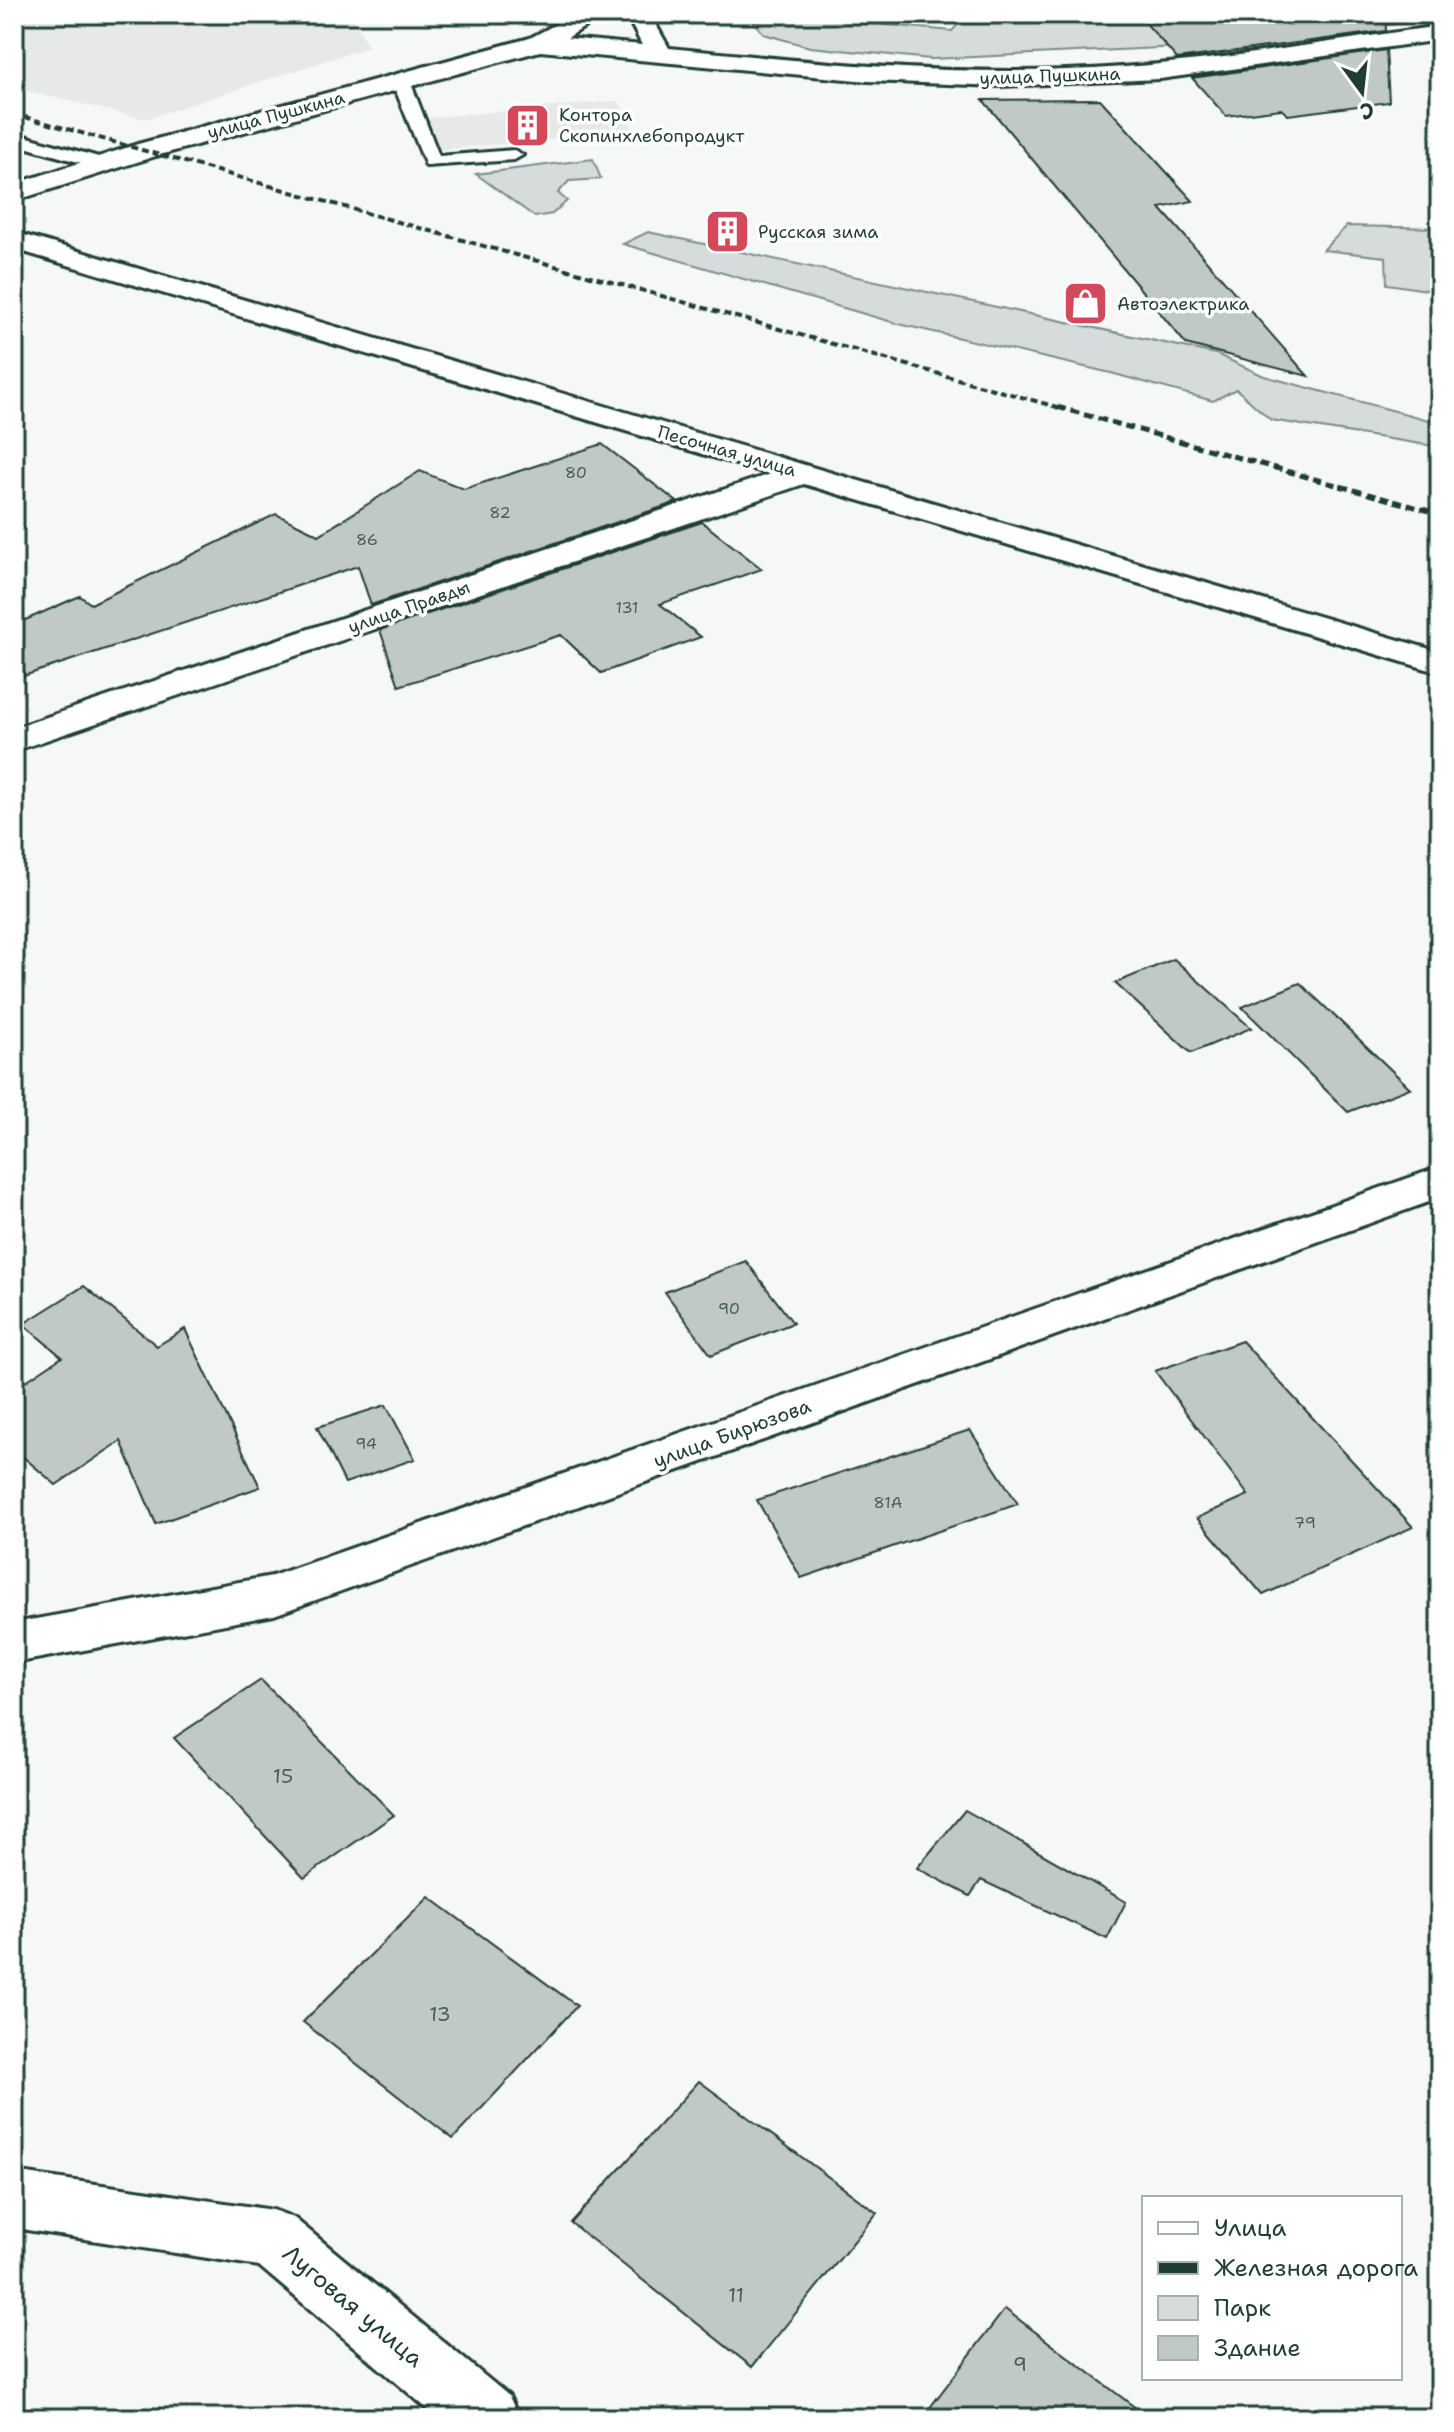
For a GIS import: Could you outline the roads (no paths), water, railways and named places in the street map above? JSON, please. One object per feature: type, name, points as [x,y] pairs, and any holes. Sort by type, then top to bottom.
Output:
[{"type":"street","points":[[539,43],[593,14]]},
{"type":"street","points":[[638,14],[659,53]]},
{"type":"street","name":"улица Пушкина","points":[[14,193],[103,164],[539,43],[931,79],[1068,78],[1203,66],[1440,33]]},
{"type":"street","name":"Песочная улица","points":[[14,240],[1440,663]]},
{"type":"street","name":"улица Правды","points":[[14,740],[803,474]]},
{"type":"street","name":"улица Бирюзова","points":[[14,1643],[274,1595],[1440,1182]]},
{"type":"street","name":"Луговая улица","points":[[14,2200],[273,2239],[487,2418]]},
{"type":"lane","points":[[401,81],[432,162],[514,155]]},
{"type":"lane","points":[[14,138],[103,164]]},
{"type":"railway","points":[[14,114],[1064,409]]},
{"type":"railway","points":[[1057,407],[1440,514]]},
{"type":"place","name":"Контора Скопинхлебопродукт","points":[[528,125]]},
{"type":"place","name":"Русская зима","points":[[727,232]]},
{"type":"place","name":"Автоэлектрика","points":[[1086,304]]}]
